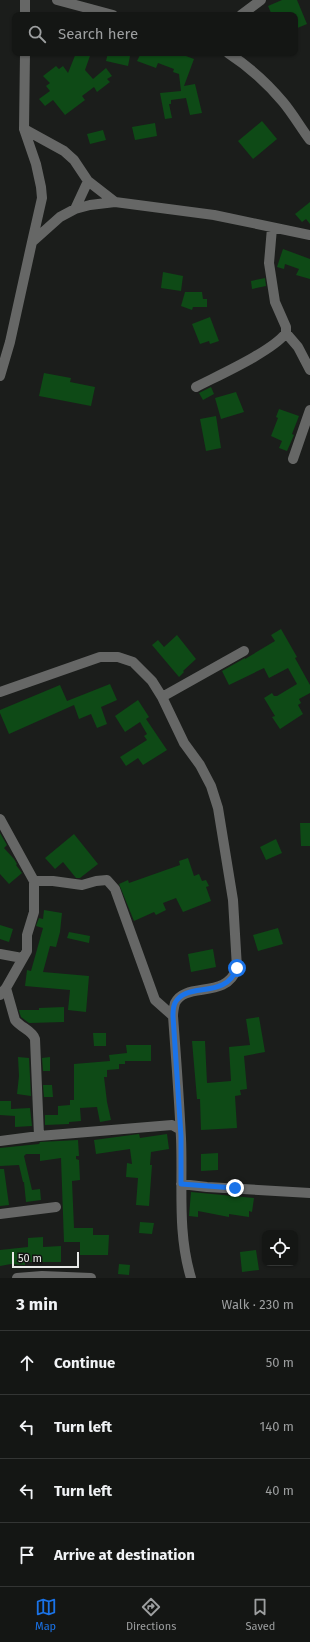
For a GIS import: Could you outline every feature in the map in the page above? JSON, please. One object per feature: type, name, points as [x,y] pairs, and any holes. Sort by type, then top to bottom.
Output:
[{"type":"street","points":[[25,0],[25,12]]},
{"type":"street","points":[[57,0],[102,12]]},
{"type":"street","points":[[245,12],[261,0]]},
{"type":"street","points":[[0,376],[10,342],[42,198],[36,164],[24,129],[24,56]]},
{"type":"street","points":[[232,56],[268,85],[284,103],[310,140]]},
{"type":"street","points":[[24,129],[64,151],[74,160],[88,181],[115,202]]},
{"type":"street","points":[[75,209],[88,181]]},
{"type":"street","points":[[32,242],[52,223],[75,209],[90,205],[115,202],[214,215],[310,235]]},
{"type":"street","points":[[196,387],[255,356],[282,338],[286,333],[286,327],[275,302],[271,282],[269,263],[272,228]]},
{"type":"street","points":[[286,333],[298,347],[310,370]]},
{"type":"street","points":[[293,459],[310,410]]},
{"type":"street","points":[[162,697],[244,651]]},
{"type":"street","points":[[0,692],[100,657],[118,657],[133,662],[152,681],[162,697],[184,743],[200,765],[211,786],[218,808],[233,900],[237,946],[237,968],[229,982],[220,986],[191,992],[180,997],[175,1004],[173,1016],[179,1093],[179,1129],[181,1136],[182,1236],[191,1278]]},
{"type":"street","points":[[0,818],[34,881],[34,912],[27,935],[26,951],[20,965],[3,992],[15,1020],[18,1024],[32,1033],[35,1039],[39,1136]]},
{"type":"street","points":[[34,881],[53,881],[82,885],[107,880],[115,889],[155,1000],[173,1016]]},
{"type":"street","points":[[0,954],[22,958]]},
{"type":"street","points":[[0,1141],[39,1136],[172,1125],[179,1129]]},
{"type":"street","points":[[181,1184],[310,1193]]},
{"type":"street","points":[[0,1214],[56,1207]]},
{"type":"street","points":[[17,1278],[42,1276],[90,1278]]},
{"type":"building","points":[[282,0],[297,0],[307,24],[298,28],[298,12],[271,12],[268,6]]},
{"type":"building","points":[[75,56],[90,56],[85,70],[93,79],[106,68],[112,76],[107,79],[110,82],[97,92],[94,87],[82,96],[85,100],[65,115],[53,100],[45,106],[39,99],[50,91],[46,86],[50,83],[43,76],[56,66],[59,69],[63,66],[68,73]]},
{"type":"building","points":[[107,56],[130,56],[128,66],[106,61]]},
{"type":"building","points":[[140,56],[186,56],[194,59],[184,86],[195,84],[202,113],[190,115],[186,98],[171,100],[171,104],[169,104],[172,118],[165,119],[160,93],[181,91],[179,74],[173,72],[174,69],[158,63],[156,68],[137,61]]},
{"type":"building","points":[[262,121],[277,139],[253,159],[238,141]]},
{"type":"building","points":[[155,123],[157,136],[135,140],[132,127]]},
{"type":"building","points":[[103,130],[106,140],[90,144],[87,134]]},
{"type":"building","points":[[310,202],[310,224],[306,219],[302,222],[295,214]]},
{"type":"building","points":[[283,249],[310,259],[310,279],[296,275],[299,269],[285,264],[284,269],[277,267]]},
{"type":"building","points":[[163,272],[183,276],[181,291],[161,288]]},
{"type":"building","points":[[265,278],[266,286],[252,289],[251,281]]},
{"type":"building","points":[[185,292],[202,292],[203,299],[207,299],[207,307],[193,307],[192,310],[181,306]]},
{"type":"building","points":[[210,317],[219,341],[210,344],[209,341],[200,344],[192,324]]},
{"type":"building","points":[[44,373],[71,378],[70,382],[95,387],[91,406],[39,396]]},
{"type":"building","points":[[211,387],[214,394],[203,400],[199,393]]},
{"type":"building","points":[[236,392],[244,412],[221,419],[215,398]]},
{"type":"building","points":[[279,409],[299,416],[292,434],[294,435],[287,451],[279,448],[282,441],[271,436],[278,418],[276,417]]},
{"type":"building","points":[[216,416],[221,448],[206,451],[200,419]]},
{"type":"building","points":[[281,629],[297,657],[295,658],[310,685],[310,693],[299,699],[301,703],[298,705],[303,714],[280,729],[272,717],[275,716],[264,698],[272,693],[274,696],[277,696],[297,684],[288,668],[269,678],[264,668],[229,685],[222,671],[275,641],[271,635]]},
{"type":"building","points":[[177,635],[196,659],[183,671],[184,672],[179,677],[152,645],[158,640],[164,647]]},
{"type":"building","points":[[110,684],[117,700],[101,707],[107,724],[97,728],[91,714],[79,719],[74,705],[9,734],[0,713],[0,710],[60,685],[67,701]]},
{"type":"building","points":[[138,700],[149,717],[146,719],[167,750],[143,765],[138,758],[126,766],[120,757],[147,740],[144,736],[147,734],[140,722],[125,732],[115,716]]},
{"type":"building","points":[[300,823],[310,823],[310,846],[301,846]]},
{"type":"building","points":[[0,833],[7,845],[4,848],[14,859],[17,864],[16,865],[22,873],[9,884],[0,874]]},
{"type":"building","points":[[74,834],[98,864],[80,878],[76,878],[63,862],[55,869],[45,858]]},
{"type":"building","points":[[276,839],[282,853],[266,860],[260,847]]},
{"type":"building","points":[[188,858],[194,876],[199,874],[202,881],[206,880],[209,886],[206,887],[211,901],[183,912],[176,898],[163,903],[166,910],[156,915],[154,912],[134,921],[119,884],[128,880],[129,883],[180,865],[179,861]]},
{"type":"building","points":[[44,910],[62,913],[60,932],[56,947],[50,946],[43,972],[89,976],[86,1012],[68,1010],[70,990],[25,986],[27,970],[31,971],[43,928],[36,926],[39,918],[43,919]]},
{"type":"building","points":[[0,925],[13,929],[9,942],[0,939]]},
{"type":"building","points":[[278,928],[283,944],[258,951],[253,935]]},
{"type":"building","points":[[69,932],[90,936],[89,943],[67,938]]},
{"type":"building","points":[[213,949],[216,967],[191,972],[188,954]]},
{"type":"building","points":[[64,1007],[64,1022],[29,1023],[21,1017],[19,1011],[39,1010],[39,1008]]},
{"type":"building","points":[[259,1017],[265,1052],[244,1056],[247,1089],[240,1090],[241,1095],[235,1096],[237,1128],[201,1130],[200,1099],[197,1099],[192,1041],[205,1041],[207,1083],[231,1081],[229,1047],[250,1045],[246,1019]]},
{"type":"building","points":[[93,1033],[106,1033],[106,1046],[94,1046]]},
{"type":"building","points":[[126,1045],[151,1045],[151,1061],[125,1061],[125,1064],[119,1064],[119,1069],[107,1070],[107,1077],[104,1077],[111,1120],[100,1122],[97,1107],[80,1108],[81,1121],[69,1122],[69,1124],[45,1125],[45,1115],[58,1115],[58,1106],[70,1105],[70,1100],[74,1100],[74,1064],[110,1061],[109,1055],[127,1053]]},
{"type":"building","points":[[18,1057],[29,1058],[31,1096],[17,1094],[19,1076]]},
{"type":"building","points":[[50,1057],[50,1071],[43,1071],[42,1058]]},
{"type":"building","points":[[43,1085],[52,1085],[53,1097],[44,1097]]},
{"type":"building","points":[[0,1101],[11,1101],[11,1109],[30,1108],[32,1126],[15,1127],[15,1116],[0,1115]]},
{"type":"building","points":[[139,1134],[140,1138],[167,1134],[169,1149],[151,1152],[150,1165],[152,1165],[149,1206],[136,1205],[138,1178],[126,1177],[127,1163],[132,1164],[130,1149],[96,1154],[94,1140]]},
{"type":"building","points":[[78,1140],[79,1156],[76,1156],[76,1159],[79,1160],[80,1180],[72,1181],[74,1228],[93,1228],[93,1235],[109,1235],[108,1255],[80,1255],[80,1242],[64,1242],[61,1158],[40,1161],[40,1154],[26,1154],[24,1156],[32,1190],[40,1189],[41,1200],[26,1202],[24,1182],[19,1165],[0,1166],[0,1148],[39,1144],[40,1142]]},
{"type":"building","points":[[218,1153],[218,1170],[201,1171],[201,1154]]},
{"type":"building","points":[[0,1169],[4,1169],[9,1205],[0,1206]]},
{"type":"building","points":[[191,1192],[254,1198],[252,1212],[249,1211],[249,1217],[229,1214],[229,1217],[198,1211],[198,1217],[189,1216]]},
{"type":"building","points":[[140,1222],[154,1223],[152,1234],[139,1233]]},
{"type":"building","points":[[43,1237],[43,1247],[61,1246],[61,1262],[25,1262],[25,1265],[11,1264],[0,1266],[0,1250],[28,1247],[28,1238]]},
{"type":"building","points":[[256,1250],[259,1270],[242,1272],[240,1252]]},
{"type":"building","points":[[119,1264],[130,1265],[129,1275],[118,1274]]},
{"type":"route","points":[[235,1188],[181,1184],[179,1093],[173,1016],[175,1004],[180,997],[191,992],[220,986],[229,982],[237,968]]}]
